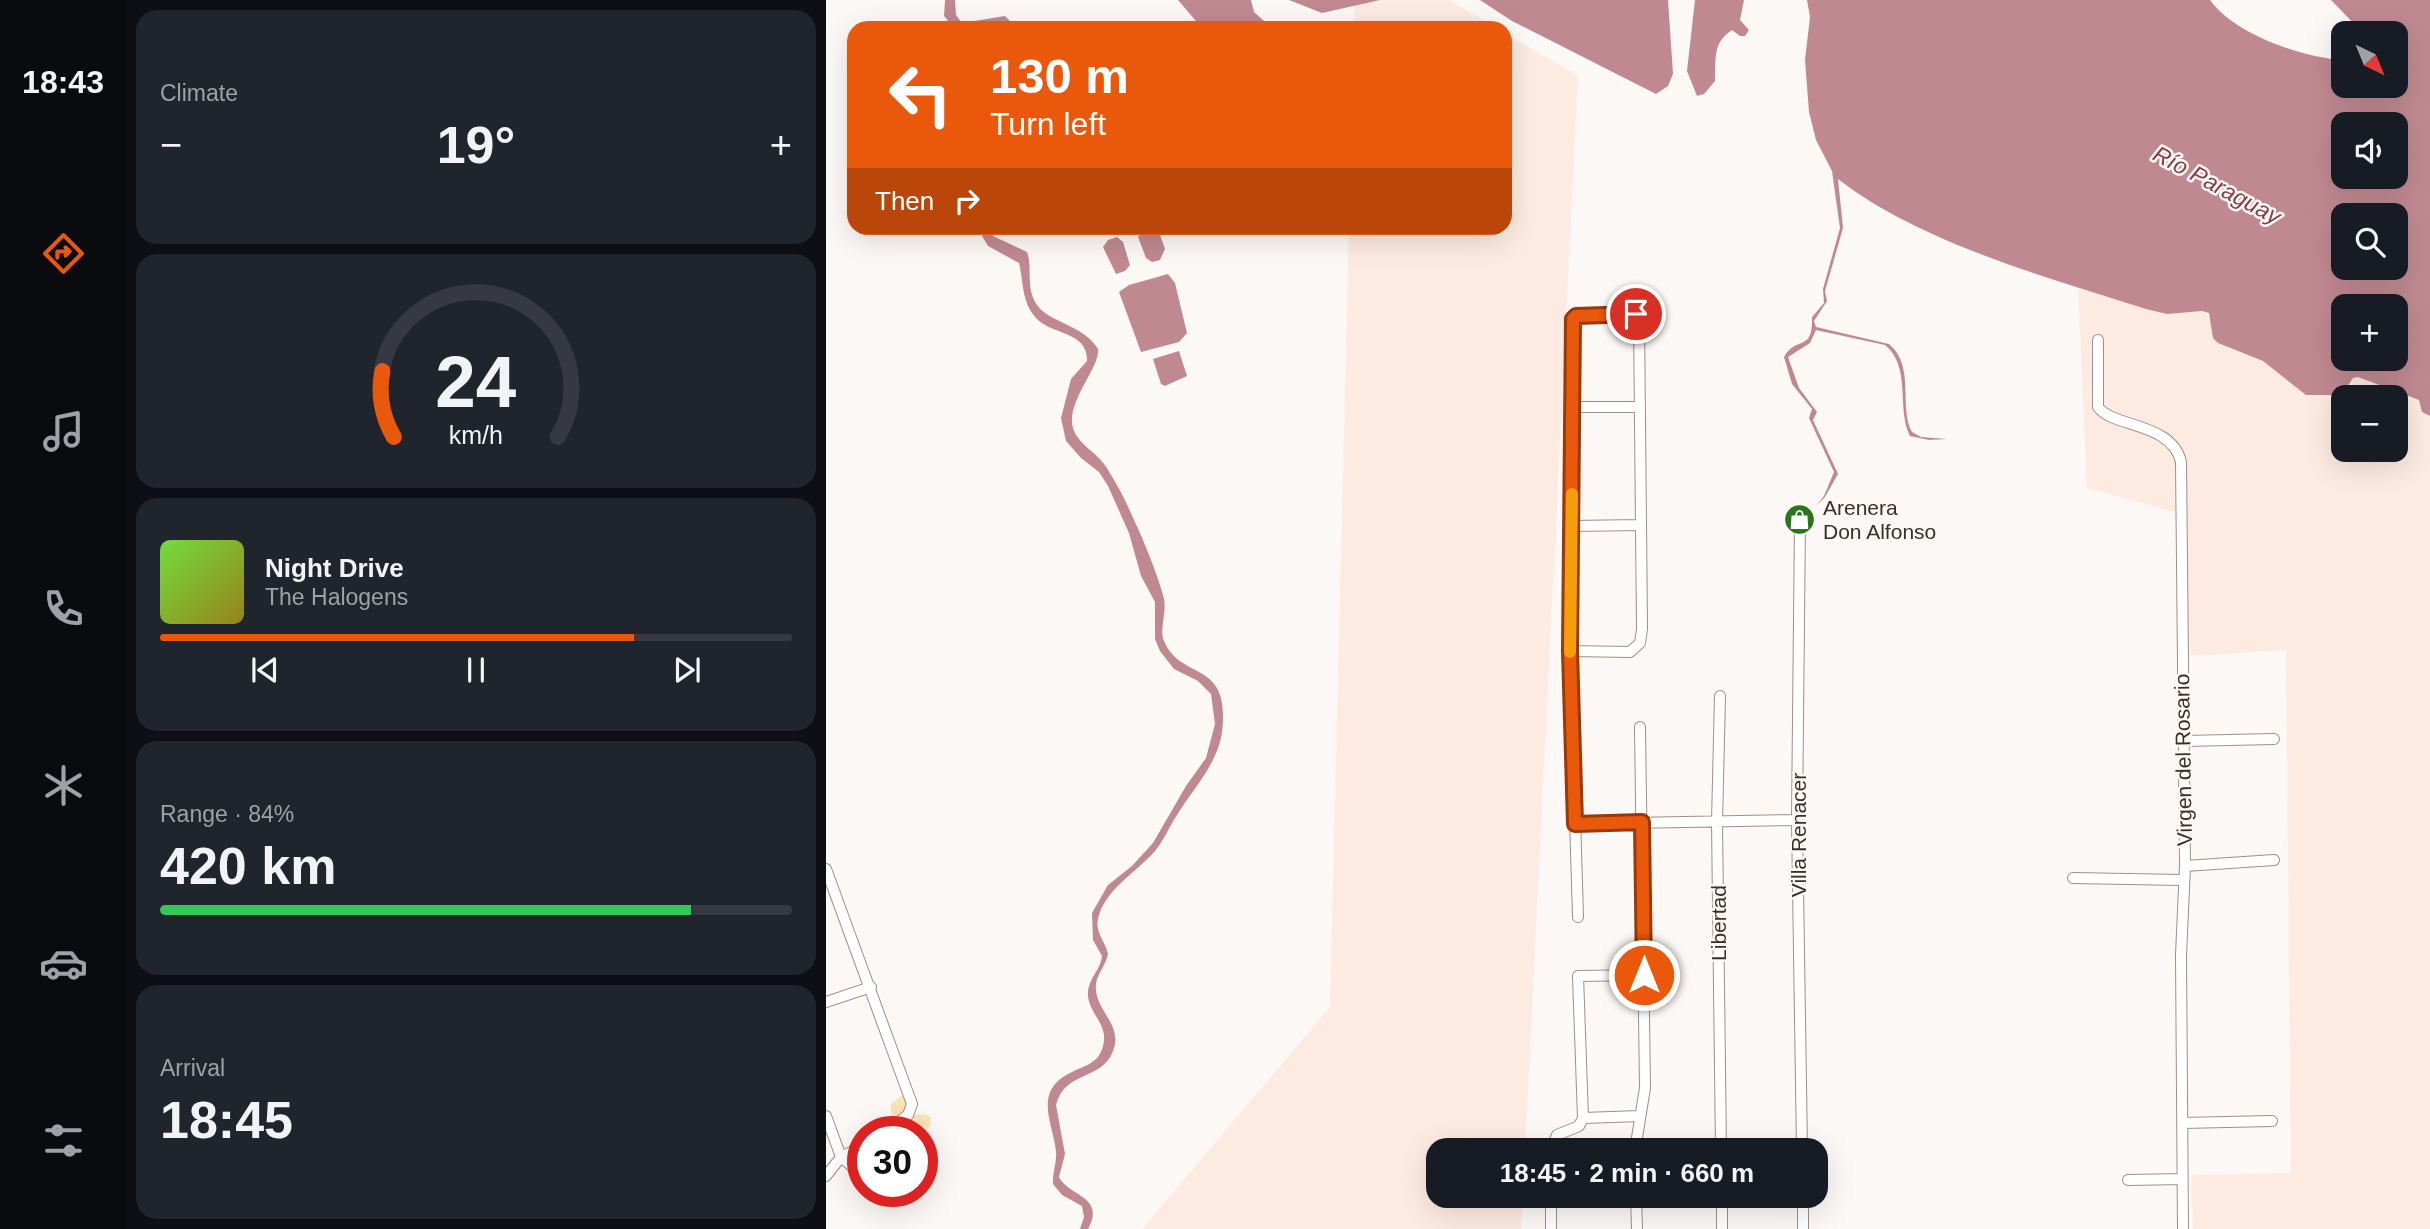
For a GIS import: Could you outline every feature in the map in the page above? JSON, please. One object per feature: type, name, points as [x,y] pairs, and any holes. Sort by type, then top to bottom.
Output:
[{"type":"street","points":[[1570,651],[1630,652],[1640,643],[1639,317],[1636,314],[1574,317],[1570,651],[1578,917]]},
{"type":"street","name":"Virgen del Rosario","points":[[2098,340],[2098,407],[2102,412],[2157,434],[2174,447],[2181,462],[2185,866],[2182,880],[2183,1229]]},
{"type":"street","points":[[1573,407],[1640,407]]},
{"type":"street","name":"Villa Renacer","points":[[1800,520],[1797,820],[1802,1138]]},
{"type":"street","points":[[1572,526],[1640,525]]},
{"type":"street","name":"Libertad","points":[[1720,696],[1717,822],[1721,1138]]},
{"type":"street","points":[[1637,1138],[1645,1088],[1640,727]]},
{"type":"street","points":[[2184,741],[2274,739]]},
{"type":"street","points":[[1575,824],[1797,820]]},
{"type":"street","points":[[2185,866],[2274,860]]},
{"type":"street","points":[[826,869],[912,1104],[907,1116]]},
{"type":"street","points":[[2073,878],[2182,880]]},
{"type":"street","points":[[1556,1138],[1557,1135],[1579,1126],[1583,1118],[1578,976],[1644,975]]},
{"type":"street","points":[[826,1002],[871,987]]},
{"type":"street","points":[[826,1116],[841,1157],[847,1162]]},
{"type":"street","points":[[1583,1118],[1640,1116]]},
{"type":"street","points":[[2182,1123],[2272,1121]]},
{"type":"street","points":[[826,1176],[841,1157],[847,1154]]},
{"type":"street","points":[[2128,1180],[2182,1179]]},
{"type":"street","points":[[1551,1208],[1551,1229]]},
{"type":"street","points":[[1636,1208],[1637,1229]]},
{"type":"street","points":[[1722,1208],[1722,1229]]},
{"type":"street","points":[[1803,1208],[1803,1229]]},
{"type":"shaded area","points":[[1355,0],[1449,0],[1485,21],[1354,21]]},
{"type":"shaded area","points":[[1512,37],[1578,76],[1526,1138],[1426,1138],[1426,1208],[1522,1208],[1521,1229],[1142,1229],[1330,1007],[1349,235],[1512,235]]},
{"type":"shaded area","points":[[2078,288],[2167,314],[2202,311],[2212,319],[2217,343],[2263,361],[2285,375],[2331,388],[2331,462],[2408,462],[2408,396],[2419,400],[2422,412],[2430,416],[2430,1229],[2193,1229],[2191,1175],[2291,1173],[2286,650],[2187,656],[2183,514],[2087,488]]},
{"type":"shaded area","points":[[2358,377],[2379,385],[2350,385],[2353,378]]},
{"type":"shaded area","points":[[905,1093],[915,1097],[916,1104],[910,1115],[928,1116],[893,1116],[891,1104]]},
{"type":"water","points":[[945,0],[955,0],[956,15],[960,21],[948,21],[944,16]]},
{"type":"water","points":[[1178,0],[1251,0],[1254,12],[1264,21],[1196,21]]},
{"type":"water","points":[[1289,0],[1380,0],[1322,13]]},
{"type":"water","points":[[1480,0],[1668,0],[1673,74],[1668,86],[1656,94],[1512,21]]},
{"type":"water","points":[[1695,0],[1744,0],[1740,20],[1749,30],[1745,36],[1740,36],[1732,30],[1721,40],[1716,52],[1715,81],[1704,94],[1697,96],[1687,71]]},
{"type":"water","name":"Río Paraguay","points":[[1807,0],[2210,0],[2235,23],[2270,42],[2309,55],[2331,58],[2331,98],[2408,98],[2408,21],[2351,21],[2331,0],[2430,0],[2430,416],[2422,412],[2419,400],[2408,396],[2408,385],[2379,385],[2358,377],[2353,378],[2348,385],[2331,385],[2331,395],[2306,395],[2263,361],[2218,343],[2213,338],[2209,313],[2202,311],[2167,314],[2027,271],[1945,240],[1907,222],[1838,179],[1843,228],[1825,291],[1827,301],[1814,321],[1816,327],[1889,344],[1902,364],[1906,411],[1912,432],[1921,437],[1947,439],[1929,440],[1910,436],[1906,425],[1898,365],[1885,345],[1816,330],[1810,343],[1788,357],[1799,388],[1817,412],[1813,420],[1838,474],[1825,497],[1816,506],[1824,496],[1834,472],[1809,418],[1812,409],[1792,384],[1784,357],[1789,350],[1807,340],[1812,328],[1812,317],[1824,303],[1823,289],[1840,228],[1832,171],[1816,140],[1809,112],[1805,60],[1810,17]]},
{"type":"water","points":[[1005,16],[1010,21],[974,21]]},
{"type":"water","points":[[993,235],[1027,252],[1031,292],[1037,305],[1049,316],[1084,334],[1098,349],[1094,365],[1075,403],[1072,423],[1074,430],[1080,441],[1108,470],[1142,537],[1164,599],[1164,641],[1172,654],[1212,681],[1219,692],[1223,709],[1220,743],[1210,765],[1158,847],[1114,890],[1101,909],[1098,919],[1099,933],[1108,954],[1097,980],[1096,993],[1115,1033],[1113,1051],[1101,1067],[1067,1086],[1056,1105],[1065,1154],[1059,1177],[1089,1203],[1092,1218],[1088,1229],[1080,1229],[1084,1217],[1082,1206],[1062,1195],[1053,1184],[1056,1152],[1048,1098],[1059,1080],[1095,1060],[1103,1046],[1103,1032],[1088,996],[1089,985],[1102,956],[1093,940],[1092,913],[1108,885],[1132,866],[1153,843],[1186,786],[1206,758],[1215,724],[1211,694],[1198,681],[1174,669],[1160,651],[1155,639],[1155,602],[1141,576],[1129,533],[1108,486],[1099,472],[1081,458],[1066,441],[1061,418],[1071,379],[1087,361],[1086,351],[1076,339],[1037,319],[1028,306],[1019,263],[988,246],[982,236]]},
{"type":"water","points":[[1160,235],[1165,249],[1160,260],[1152,262],[1146,258],[1138,237]]},
{"type":"water","points":[[1117,237],[1123,242],[1130,265],[1125,271],[1116,274],[1103,247],[1108,240]]},
{"type":"water","points":[[1168,274],[1175,283],[1187,333],[1179,342],[1141,352],[1119,292],[1129,285]]},
{"type":"water","points":[[1179,351],[1187,376],[1165,386],[1161,384],[1153,359]]},
{"type":"slow traffic","points":[[1570,652],[1572,494]]},
{"type":"place","name":"Arenera Don Alfonso","points":[[1800,519]]},
{"type":"route","points":[[1636,314],[1576,316],[1573,319],[1570,651],[1575,824],[1642,822],[1644,975]]}]
